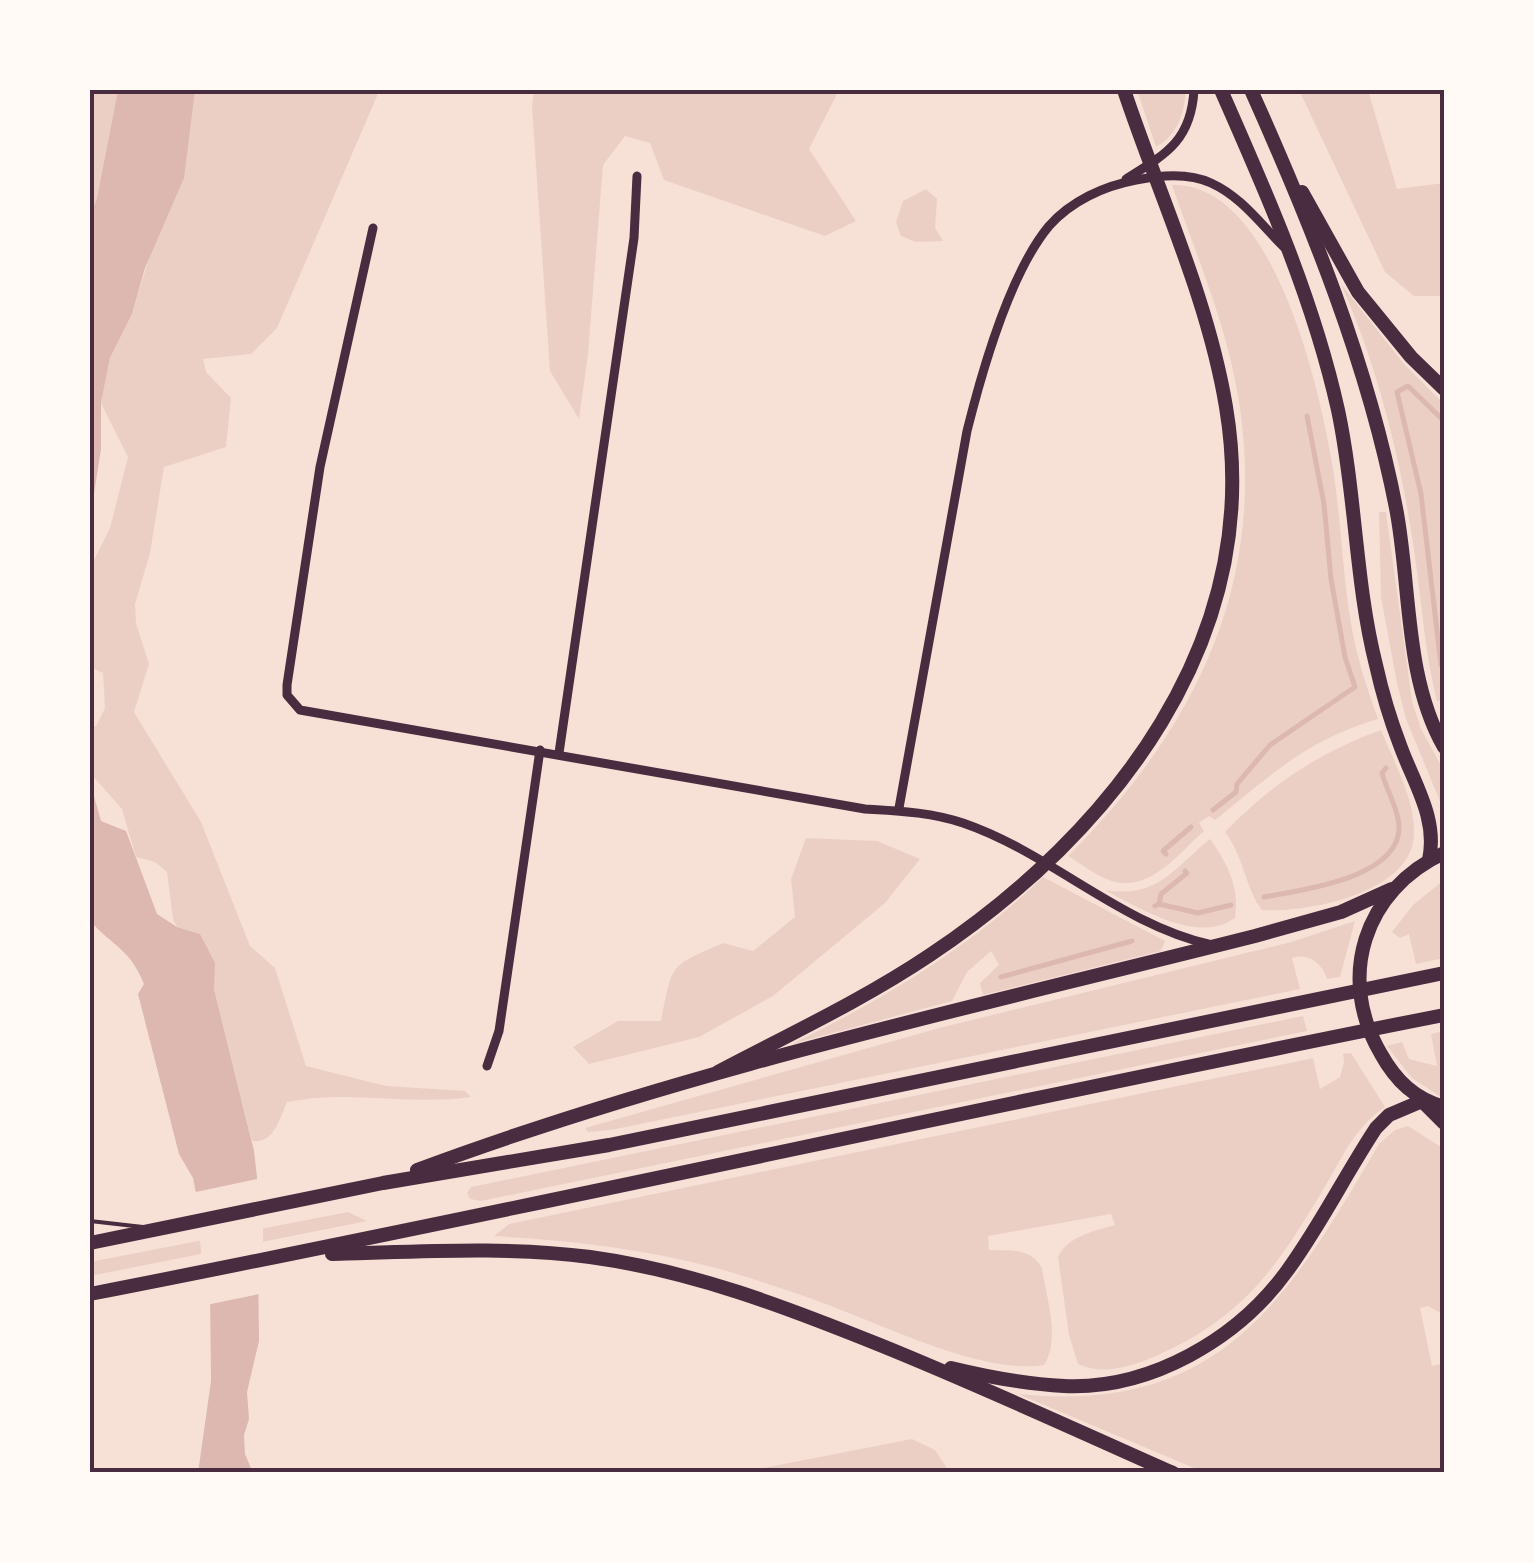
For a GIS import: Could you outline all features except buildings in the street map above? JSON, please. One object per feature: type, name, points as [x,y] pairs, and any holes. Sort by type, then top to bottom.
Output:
[{"type":"main road","points":[[718,1072],[930,955],[1018,886],[1084,825],[1134,767],[1180,694],[1205,635],[1224,568],[1230,520],[1232,466],[1227,411],[1217,356],[1124,90]]},
{"type":"main road","points":[[1221,90],[1292,255],[1319,336],[1338,412],[1366,619],[1400,746],[1426,808],[1433,839],[1428,860]]},
{"type":"main road","points":[[1251,90],[1328,279],[1372,408],[1396,508],[1421,686],[1444,746]]},
{"type":"main road","points":[[1271,135],[1358,292],[1444,389]]},
{"type":"main road","points":[[383,1183],[507,1136],[718,1072],[1341,912],[1392,889],[1428,860],[1444,853]]},
{"type":"main road","points":[[1392,889],[1371,922],[1360,961],[1360,1001],[1372,1039],[1392,1074],[1444,1123]]},
{"type":"main road","points":[[90,1243],[383,1183],[609,1145],[1444,973]]},
{"type":"main road","points":[[90,1294],[301,1254],[1444,1014]]},
{"type":"main road","points":[[921,1362],[995,1378],[1068,1386],[1133,1378],[1180,1359],[1227,1334],[1260,1305],[1288,1270],[1376,1128],[1397,1110],[1422,1101],[1444,1107]]},
{"type":"main road","points":[[301,1254],[477,1251],[604,1260],[669,1272],[742,1291],[921,1362],[1173,1473]]},
{"type":"street","points":[[899,808],[949,526],[980,379],[1036,244],[1076,202],[1120,183],[1178,142],[1193,111],[1194,90]]},
{"type":"street","points":[[559,753],[634,238],[637,176]]},
{"type":"street","points":[[1120,183],[1160,176],[1191,176],[1212,183],[1258,218],[1292,255]]},
{"type":"street","points":[[373,228],[320,467],[287,695],[300,710],[864,809],[899,808],[962,822],[1137,918],[1182,938],[1216,946]]},
{"type":"street","points":[[486,1066],[500,1031],[540,750]]},
{"type":"lane","points":[[90,1221],[162,1229]]},
{"type":"shaded area","points":[[90,90],[118,90],[90,216]]},
{"type":"shaded area","points":[[118,90],[195,90],[184,178],[145,268],[132,314],[110,358],[101,403],[101,449],[90,519],[90,216]]},
{"type":"shaded area","points":[[195,90],[377,90],[377,96],[277,328],[251,354],[203,359],[206,372],[231,398],[226,447],[164,467],[150,553],[135,604],[136,623],[149,664],[134,712],[201,822],[250,946],[275,968],[306,1066],[386,1086],[465,1091],[471,1097],[333,1097],[287,1102],[271,1135],[259,1141],[252,1141],[214,989],[214,963],[200,934],[177,927],[167,872],[155,862],[136,857],[122,809],[90,773],[90,727],[96,726],[105,708],[103,673],[90,667],[90,568],[110,528],[128,457],[101,403],[110,358],[132,314],[189,127]]},
{"type":"shaded area","points":[[534,90],[839,90],[809,149],[856,221],[825,236],[664,180],[650,143],[625,136],[603,165],[579,419],[550,371]]},
{"type":"shaded area","points":[[1137,90],[1186,90],[1178,123],[1156,147]]},
{"type":"shaded area","points":[[1299,90],[1368,90],[1397,189],[1444,183],[1444,296],[1414,296],[1385,272]]},
{"type":"shaded area","points":[[1172,185],[1207,193],[1238,216],[1264,251],[1285,294],[1326,429],[1353,635],[1378,719],[1331,737],[1291,760],[1215,820],[1209,816],[1199,823],[1204,831],[1161,870],[1137,882],[1123,883],[1104,878],[1068,856],[1153,756],[1186,703],[1213,647],[1232,589],[1243,528],[1245,464],[1233,369]]},
{"type":"shaded area","points":[[926,189],[937,199],[935,228],[943,241],[916,242],[901,236],[896,222],[903,201]]},
{"type":"shaded area","points":[[1341,284],[1404,364],[1444,404],[1444,700],[1437,701],[1433,683],[1396,452],[1367,350]]},
{"type":"shaded area","points":[[1379,512],[1386,512],[1412,701],[1421,729],[1444,771],[1444,811],[1406,719],[1397,683],[1381,597]]},
{"type":"shaded area","points":[[1381,730],[1411,807],[1414,833],[1409,854],[1397,871],[1355,895],[1305,908],[1262,910],[1225,832],[1297,772]]},
{"type":"shaded area","points":[[90,782],[101,821],[126,831],[157,914],[177,927],[200,934],[215,963],[214,989],[257,1177],[259,1341],[247,1392],[249,1419],[244,1435],[245,1454],[253,1473],[198,1473],[211,1381],[205,1239],[193,1178],[179,1154],[138,994],[144,984],[127,956],[90,921]]},
{"type":"shaded area","points":[[806,838],[877,841],[920,859],[885,903],[773,996],[699,1037],[589,1064],[573,1047],[618,1021],[661,1021],[671,977],[682,963],[723,943],[753,951],[795,917],[791,879]]},
{"type":"shaded area","points":[[1210,839],[1234,886],[1235,918],[1204,928],[1187,926],[1105,890],[1123,892],[1151,886]]},
{"type":"shaded area","points":[[1043,877],[1165,941],[1161,951],[983,995],[980,983],[999,965],[991,951],[967,972],[952,1001],[792,1044],[859,1009],[956,949]]},
{"type":"shaded area","points":[[1444,880],[1444,958],[1416,964],[1409,934],[1400,938],[1392,932],[1413,905]]},
{"type":"shaded area","points":[[1355,921],[1340,977],[1327,979],[1314,961],[1292,958],[1300,989],[611,1130],[588,1132],[585,1128],[939,1028],[1291,942]]},
{"type":"shaded area","points":[[1303,1016],[1307,1031],[481,1201],[470,1199],[467,1193],[471,1187]]},
{"type":"shaded area","points":[[1444,1031],[1444,1099],[1412,1078],[1387,1046],[1402,1042],[1409,1059],[1437,1066],[1431,1034]]},
{"type":"shaded area","points":[[1351,1053],[1385,1107],[1351,1142],[1275,1263],[1238,1305],[1215,1323],[1158,1355],[1118,1368],[1078,1364],[1069,1335],[1058,1257],[1075,1239],[1115,1225],[1111,1214],[988,1236],[989,1250],[1026,1253],[1042,1268],[1051,1318],[1049,1355],[1044,1365],[1020,1366],[936,1347],[808,1297],[707,1266],[617,1248],[494,1236],[509,1224],[1313,1058],[1320,1089],[1340,1077],[1343,1054]]},
{"type":"shaded area","points":[[1408,1126],[1444,1149],[1444,1315],[1428,1306],[1420,1308],[1432,1366],[1444,1363],[1444,1473],[1206,1473],[1018,1394],[1088,1396],[1147,1386],[1197,1365],[1240,1335],[1278,1297],[1313,1251],[1379,1144],[1395,1130]]},
{"type":"shaded area","points":[[348,1212],[367,1221],[90,1276],[90,1262]]},
{"type":"shaded area","points":[[912,1439],[935,1450],[950,1473],[738,1473]]},
{"type":"pier","points":[[262,1178],[264,1293],[206,1305],[191,1193]]},
{"type":"waterway","points":[[1441,665],[1421,494],[1397,392],[1408,386],[1444,421]]},
{"type":"waterway","points":[[1213,810],[1236,792],[1237,784],[1270,745],[1355,687],[1345,657],[1331,579],[1324,504],[1307,416]]},
{"type":"waterway","points":[[1264,897],[1347,878],[1385,858],[1396,843],[1399,825],[1382,773],[1386,768]]},
{"type":"waterway","points":[[1166,854],[1163,851],[1191,827]]},
{"type":"waterway","points":[[1155,906],[1161,894],[1185,871]]},
{"type":"waterway","points":[[1159,904],[1198,913],[1231,905]]},
{"type":"waterway","points":[[1001,977],[1132,941]]}]
